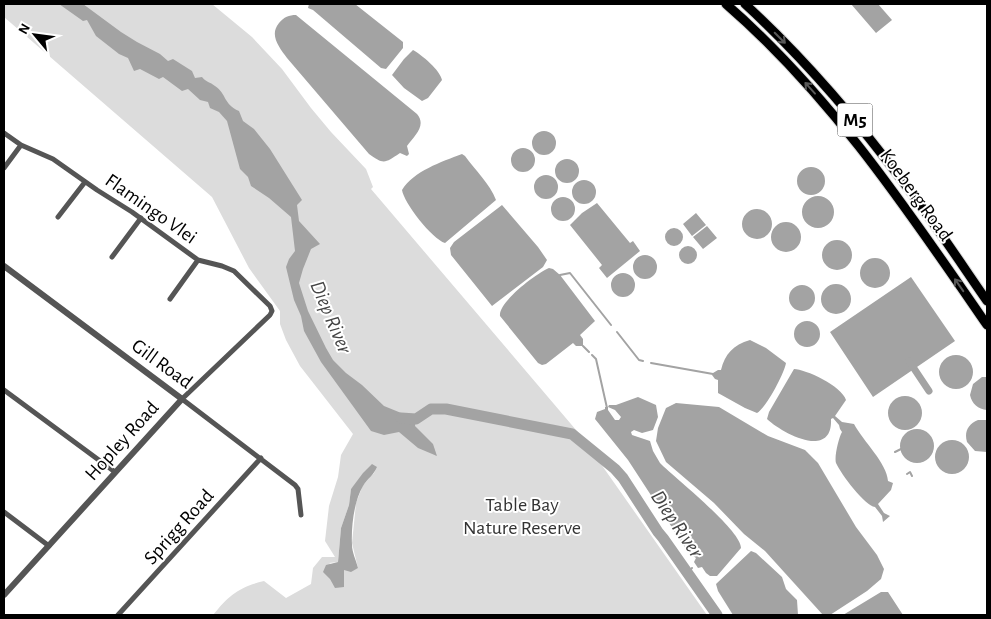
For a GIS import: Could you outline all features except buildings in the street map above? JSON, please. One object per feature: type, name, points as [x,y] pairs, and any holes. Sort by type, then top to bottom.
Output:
[{"type":"main road","name":"Koeberg Road","points":[[726,4],[800,78],[842,126],[900,201],[987,325]]},
{"type":"main road","name":"Koeberg Road","points":[[745,4],[795,52],[854,119],[905,184],[987,301]]},
{"type":"street","name":"Flamingo Vlei","points":[[4,133],[22,145],[53,159],[142,218],[198,260],[234,271],[270,306],[272,310],[270,315]]},
{"type":"street","points":[[4,168],[22,145]]},
{"type":"street","points":[[58,217],[85,182]]},
{"type":"street","points":[[112,257],[142,218]]},
{"type":"street","points":[[170,299],[198,260]]},
{"type":"street","name":"Gill Road","points":[[4,266],[292,482],[298,489],[301,514]]},
{"type":"street","name":"Hopley Road","points":[[4,595],[182,399],[270,315]]},
{"type":"street","points":[[4,390],[115,472]]},
{"type":"street","name":"Sprigg Road","points":[[118,615],[261,458]]},
{"type":"street","points":[[4,512],[49,546]]},
{"type":"green space","name":"Table Bay Nature Reserve","points":[[4,4],[212,4],[252,37],[282,69],[331,132],[366,169],[373,187],[371,189],[582,437],[707,615],[213,615],[224,602],[241,589],[264,581],[286,598],[311,584],[313,568],[322,557],[335,557],[325,541],[329,506],[338,477],[341,455],[353,434],[300,366],[280,324],[280,311],[249,268],[212,197],[4,17]],"holes":[[[377,467],[363,485],[356,503],[352,543],[358,568],[344,570],[329,563],[338,562],[341,528],[349,505],[351,489]]]},
{"type":"water","points":[[59,4],[83,4],[137,42],[160,54],[168,61],[173,59],[192,71],[195,78],[202,77],[219,89],[230,105],[239,111],[243,121],[254,129],[270,149],[302,200],[297,205],[299,221],[320,244],[311,249],[299,283],[308,311],[326,348],[333,360],[346,373],[384,406],[416,419],[415,426],[433,444],[437,456],[418,448],[399,432],[384,435],[371,431],[321,362],[304,331],[286,267],[295,251],[291,217],[269,198],[251,186],[248,177],[240,169],[227,121],[219,112],[210,108],[208,102],[200,100],[188,89],[182,91],[163,77],[159,79],[140,69],[134,71],[128,58],[119,54],[96,36],[87,20],[83,21]]},
{"type":"water","points":[[309,4],[355,4],[403,42],[403,48],[386,69],[381,68],[313,10],[308,8]]},
{"type":"water","points":[[851,4],[878,4],[892,20],[876,33]]},
{"type":"water","points":[[296,15],[417,114],[421,123],[416,135],[407,146],[409,154],[407,156],[400,153],[391,159],[381,161],[369,154],[287,58],[276,41],[276,27],[283,19]]},
{"type":"water","points":[[413,50],[434,67],[442,80],[428,98],[422,101],[404,88],[392,75]]},
{"type":"water","points":[[544,131],[552,135],[556,143],[552,151],[544,155],[536,151],[532,143],[536,135]]},
{"type":"water","points":[[523,148],[531,152],[535,160],[531,168],[523,172],[515,168],[511,160],[515,152]]},
{"type":"water","points":[[462,154],[486,183],[496,200],[445,243],[433,235],[419,220],[402,190],[413,177],[421,172]]},
{"type":"water","points":[[567,159],[575,163],[579,171],[575,179],[567,183],[559,179],[555,171],[559,163]]},
{"type":"water","points":[[811,167],[821,171],[825,181],[821,191],[811,195],[801,191],[797,181],[801,171]]},
{"type":"water","points":[[546,175],[554,179],[558,187],[554,195],[546,199],[538,195],[534,187],[538,179]]},
{"type":"water","points":[[584,180],[592,184],[596,192],[592,200],[584,204],[576,200],[572,192],[576,184]]},
{"type":"water","points":[[818,196],[824,197],[829,201],[833,206],[833,218],[829,223],[824,227],[818,228],[812,227],[807,223],[803,218],[802,212],[803,206],[807,201],[812,197]]},
{"type":"water","points":[[563,197],[571,201],[575,209],[571,217],[563,221],[555,217],[551,209],[555,201]]},
{"type":"water","points":[[597,203],[630,243],[633,241],[640,251],[607,278],[599,268],[602,265],[570,225],[582,213]]},
{"type":"water","points":[[502,205],[547,260],[543,267],[492,306],[451,255],[450,248],[454,242]]},
{"type":"water","points":[[757,209],[768,213],[772,224],[768,235],[757,239],[746,235],[742,224],[746,213]]},
{"type":"water","points":[[696,213],[706,225],[692,236],[683,224]]},
{"type":"water","points":[[786,222],[792,223],[800,231],[800,243],[792,251],[786,252],[780,251],[772,243],[771,237],[772,231],[780,223]]},
{"type":"water","points":[[707,226],[717,238],[703,249],[693,237]]},
{"type":"water","points":[[674,228],[680,231],[683,237],[680,243],[674,246],[668,243],[665,237],[668,231]]},
{"type":"water","points":[[837,240],[848,244],[852,255],[848,266],[837,270],[826,266],[822,255],[826,244]]},
{"type":"water","points":[[688,246],[694,249],[697,255],[694,261],[688,264],[682,261],[679,255],[682,249]]},
{"type":"water","points":[[645,255],[653,259],[657,267],[653,275],[645,279],[637,275],[633,267],[637,259]]},
{"type":"water","points":[[875,258],[886,262],[890,273],[886,284],[875,288],[864,284],[860,273],[864,262]]},
{"type":"water","points":[[549,268],[560,275],[595,321],[580,335],[583,339],[583,346],[576,346],[573,343],[542,365],[538,363],[500,316],[501,310],[511,296]]},
{"type":"water","points":[[623,273],[631,277],[635,285],[631,293],[623,297],[615,293],[611,285],[615,277]]},
{"type":"water","points":[[911,277],[955,341],[873,397],[830,332]]},
{"type":"water","points":[[836,284],[847,288],[851,299],[847,310],[836,314],[825,310],[821,299],[825,288]]},
{"type":"water","points":[[802,285],[811,289],[815,298],[811,307],[802,311],[793,307],[789,298],[793,289]]},
{"type":"water","points":[[807,321],[816,325],[820,334],[816,343],[807,347],[798,343],[794,334],[798,325]]},
{"type":"water","points":[[750,340],[766,348],[786,363],[774,390],[765,405],[757,413],[718,393],[718,380],[712,375],[721,370],[727,355],[734,347]]},
{"type":"water","points":[[956,355],[968,360],[973,372],[968,384],[956,389],[944,384],[939,372],[944,360]]},
{"type":"water","points":[[794,369],[823,379],[838,389],[846,400],[835,416],[842,422],[854,424],[884,467],[888,481],[893,483],[891,490],[878,504],[884,513],[890,516],[883,522],[882,516],[875,507],[860,496],[836,463],[837,447],[842,432],[833,418],[831,419],[829,431],[824,438],[816,441],[795,436],[767,419],[769,412]]},
{"type":"water","points":[[982,377],[987,377],[987,410],[976,406],[970,395],[973,384]]},
{"type":"water","points":[[905,396],[917,401],[922,413],[917,425],[905,430],[893,425],[888,413],[893,401]]},
{"type":"water","points":[[638,397],[656,405],[658,417],[653,430],[642,433],[634,430],[631,432],[632,435],[650,441],[660,463],[706,504],[738,540],[741,548],[717,576],[710,576],[702,567],[698,568],[694,562],[696,558],[688,552],[628,460],[595,419],[597,412],[609,405],[616,405]],"holes":[[[608,407],[615,410],[621,417],[619,420],[615,420]]]},
{"type":"water","points":[[676,403],[719,407],[768,436],[805,450],[818,463],[856,527],[877,555],[884,569],[881,579],[867,591],[830,615],[823,615],[765,551],[744,534],[714,503],[666,462],[656,441],[658,428],[666,408]]},
{"type":"water","points":[[978,420],[987,420],[987,452],[975,451],[967,442],[966,435],[968,429]]},
{"type":"water","points":[[917,429],[929,434],[934,446],[929,458],[917,463],[905,458],[900,446],[905,434]]},
{"type":"water","points":[[952,440],[964,445],[969,457],[964,469],[952,474],[940,469],[935,457],[940,445]]},
{"type":"water","points":[[372,464],[377,467],[360,492],[355,507],[352,548],[358,568],[351,572],[344,570],[344,587],[335,588],[323,572],[326,565],[338,562],[341,528],[349,505],[351,489]]},
{"type":"water","points":[[751,551],[756,553],[782,577],[786,589],[797,600],[798,615],[733,615],[718,591],[716,584]]},
{"type":"water","points":[[881,592],[888,592],[903,615],[843,615]]},
{"type":"waterway","points":[[560,275],[570,273],[611,325]]},
{"type":"waterway","points":[[617,332],[639,360],[643,361]]},
{"type":"waterway","points":[[583,346],[589,352]]},
{"type":"waterway","points":[[592,355],[596,359],[607,408]]},
{"type":"waterway","points":[[909,361],[929,391]]},
{"type":"waterway","points":[[651,363],[713,374]]},
{"type":"waterway","name":"Diep River","points":[[401,418],[416,419],[431,409],[446,409],[572,434],[615,469],[623,478],[658,532],[717,615]]},
{"type":"waterway","points":[[895,452],[901,449]]},
{"type":"waterway","points":[[907,474],[910,472],[912,476]]},
{"type":"waterway","name":"Diep River","points":[[687,573],[692,568]]}]
